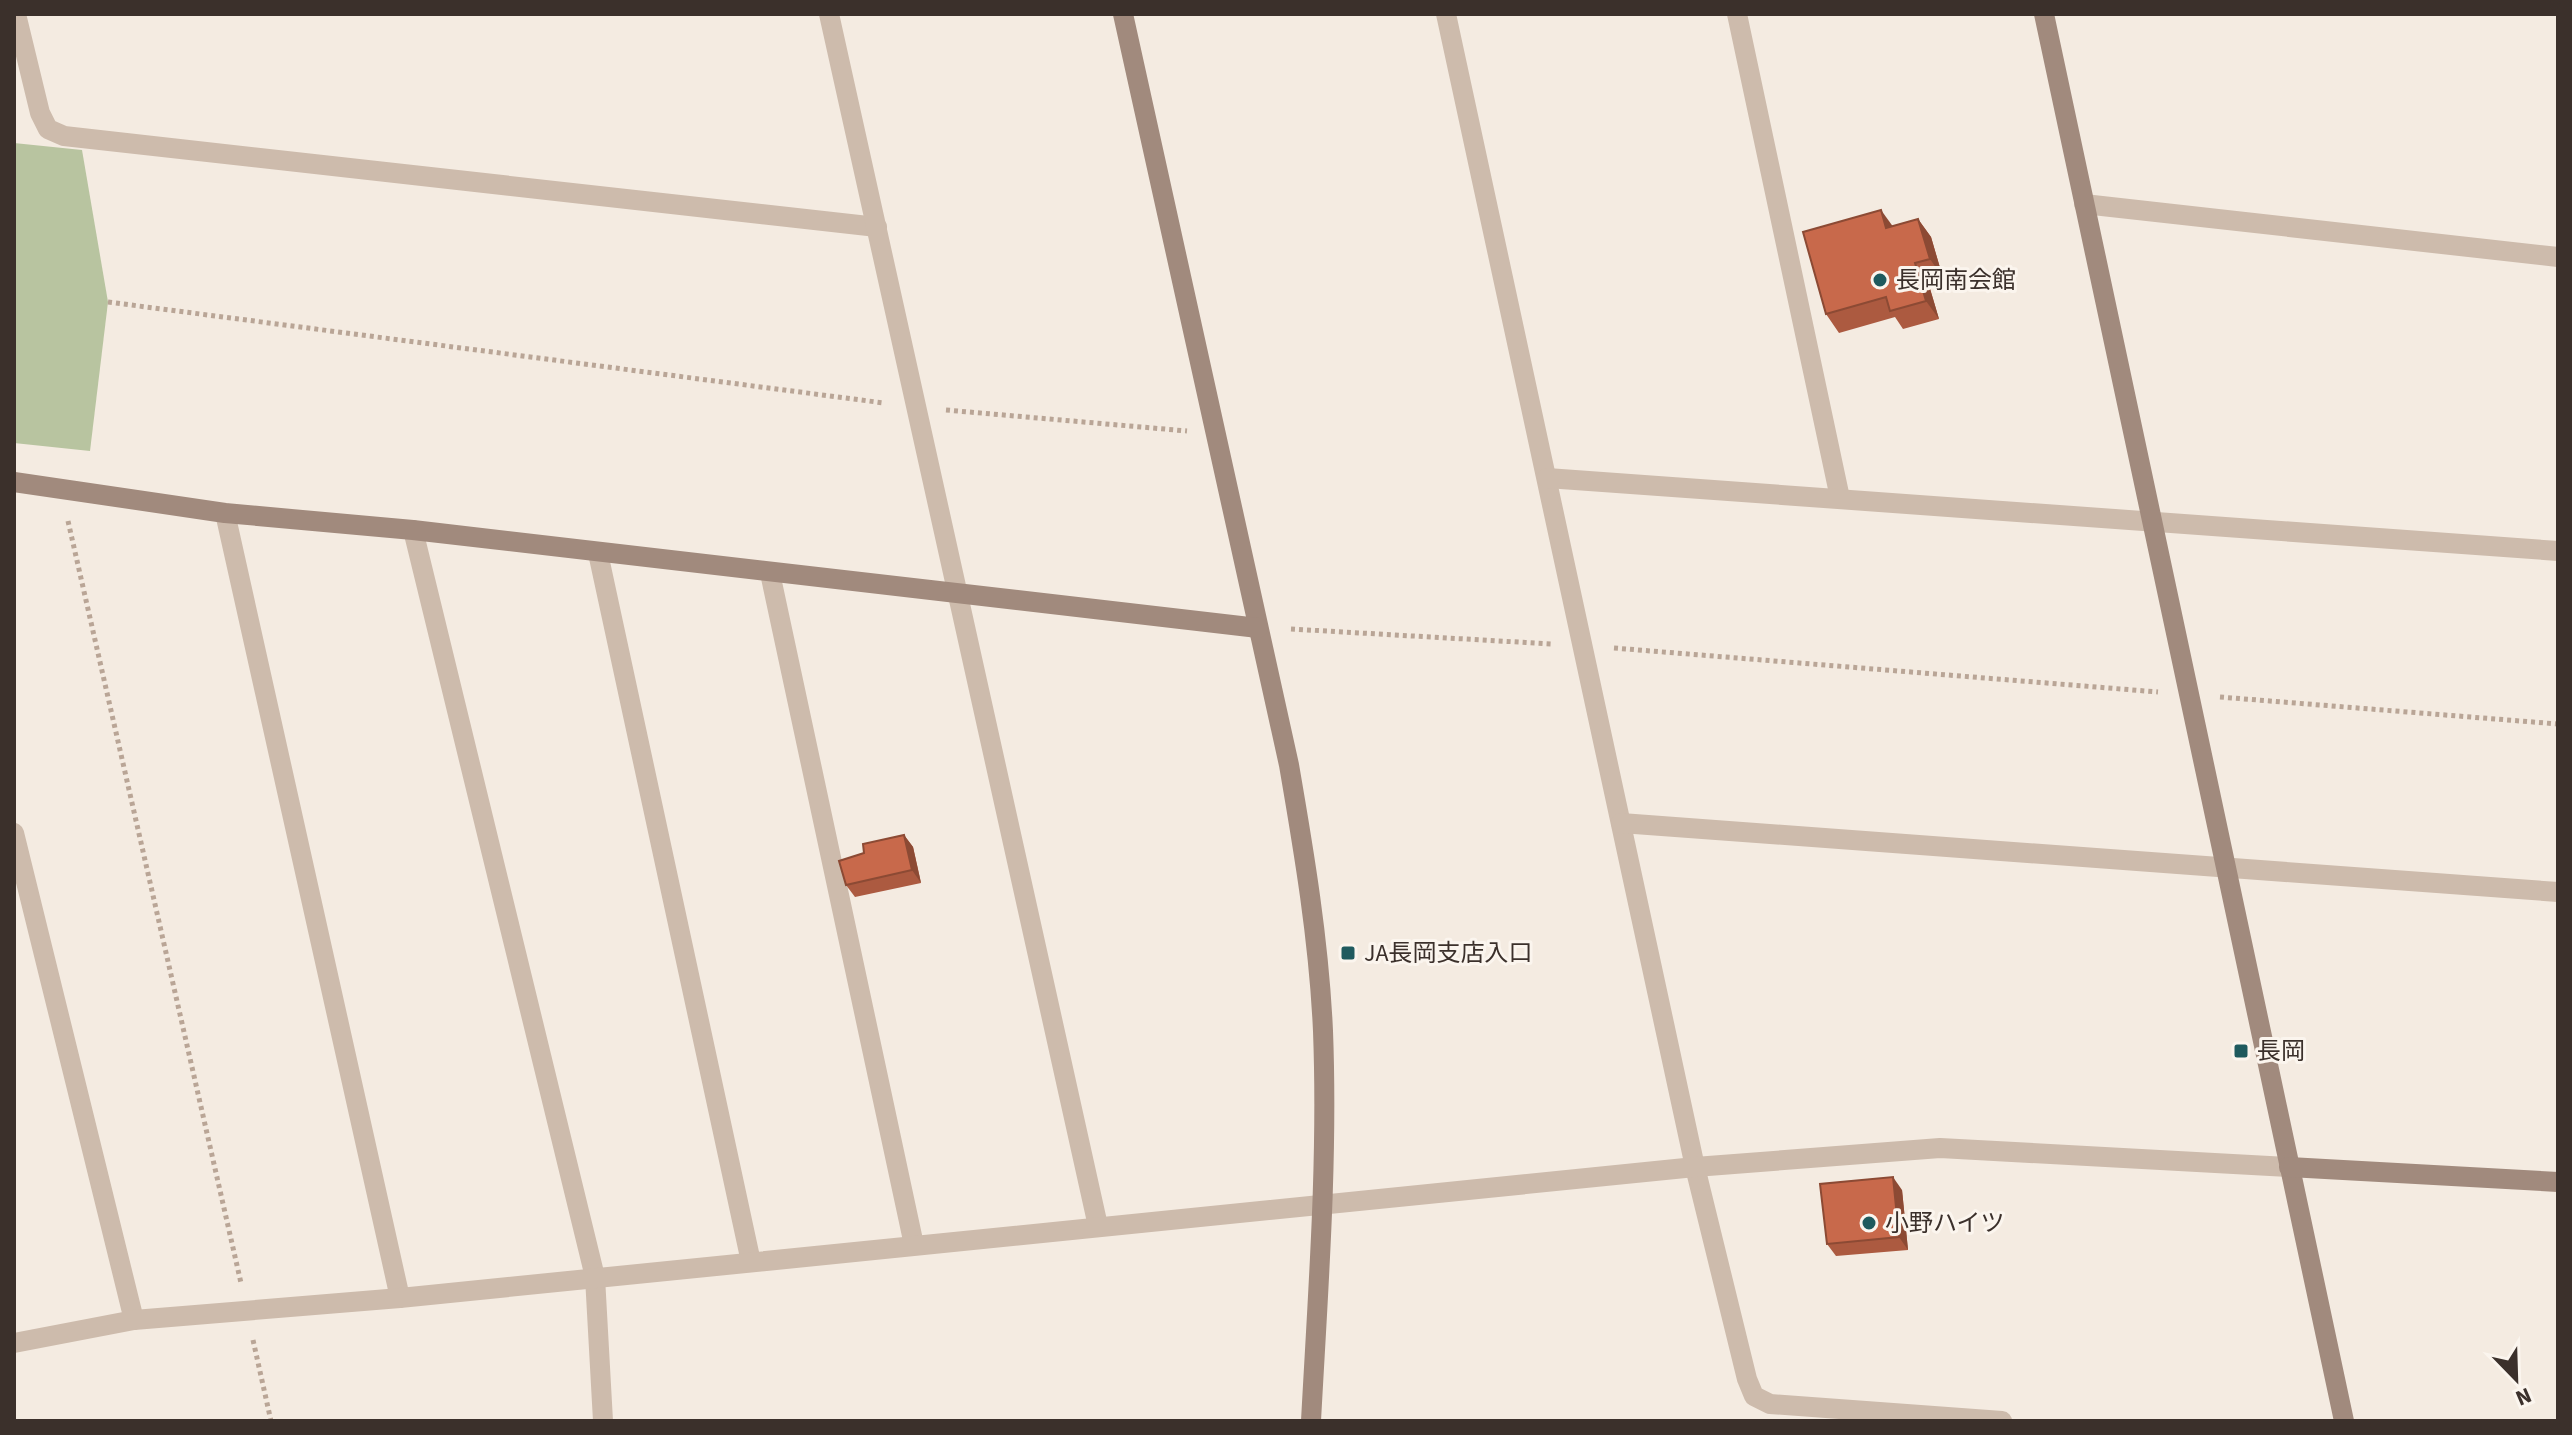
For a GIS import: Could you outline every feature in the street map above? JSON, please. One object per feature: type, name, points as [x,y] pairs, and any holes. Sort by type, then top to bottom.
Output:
[{"type":"street","points":[[16,14],[40,113],[48,129],[64,136],[877,227]]},
{"type":"street","points":[[829,14],[1098,1226]]},
{"type":"street","points":[[1123,14],[1289,765],[1315,946],[1323,1029],[1323,1206],[1311,1421]]},
{"type":"street","points":[[1446,14],[1695,1167],[1754,1396],[1770,1404],[2002,1421]]},
{"type":"street","points":[[1737,14],[1840,498]]},
{"type":"street","points":[[2044,14],[2344,1421]]},
{"type":"street","points":[[2084,204],[2558,257]]},
{"type":"street","points":[[1547,478],[2558,551]]},
{"type":"street","points":[[14,482],[225,513],[413,530],[1258,628]]},
{"type":"street","points":[[225,513],[400,1298]]},
{"type":"street","points":[[413,530],[595,1277],[603,1421]]},
{"type":"street","points":[[598,553],[751,1262]]},
{"type":"street","points":[[770,573],[914,1245]]},
{"type":"street","points":[[1621,823],[2558,892]]},
{"type":"street","points":[[14,833],[134,1320]]},
{"type":"street","points":[[14,1343],[134,1320],[400,1298],[1695,1167],[1940,1148],[2558,1182]]},
{"type":"path","points":[[108,302],[918,408],[1217,434]]},
{"type":"path","points":[[60,489],[271,1421]]},
{"type":"path","points":[[1258,628],[1583,646],[2558,724]]},
{"type":"green space","points":[[14,143],[82,150],[108,302],[90,451],[14,443]]},
{"type":"building","name":"長岡南会館","points":[[1881,210],[1886,228],[1918,219],[1930,259],[1915,263],[1926,301],[1890,311],[1886,297],[1826,314],[1803,232]]},
{"type":"building","points":[[904,835],[912,870],[846,885],[839,861],[864,853],[863,844]]},
{"type":"building","name":"小野ハイツ","points":[[1893,1177],[1899,1237],[1827,1244],[1820,1184]]},
{"type":"place","name":"長岡南会館","points":[[1880,280]]},
{"type":"place","name":"JA長岡支店入口","points":[[1348,953]]},
{"type":"place","name":"長岡","points":[[2241,1051]]},
{"type":"place","name":"小野ハイツ","points":[[1869,1223]]}]
